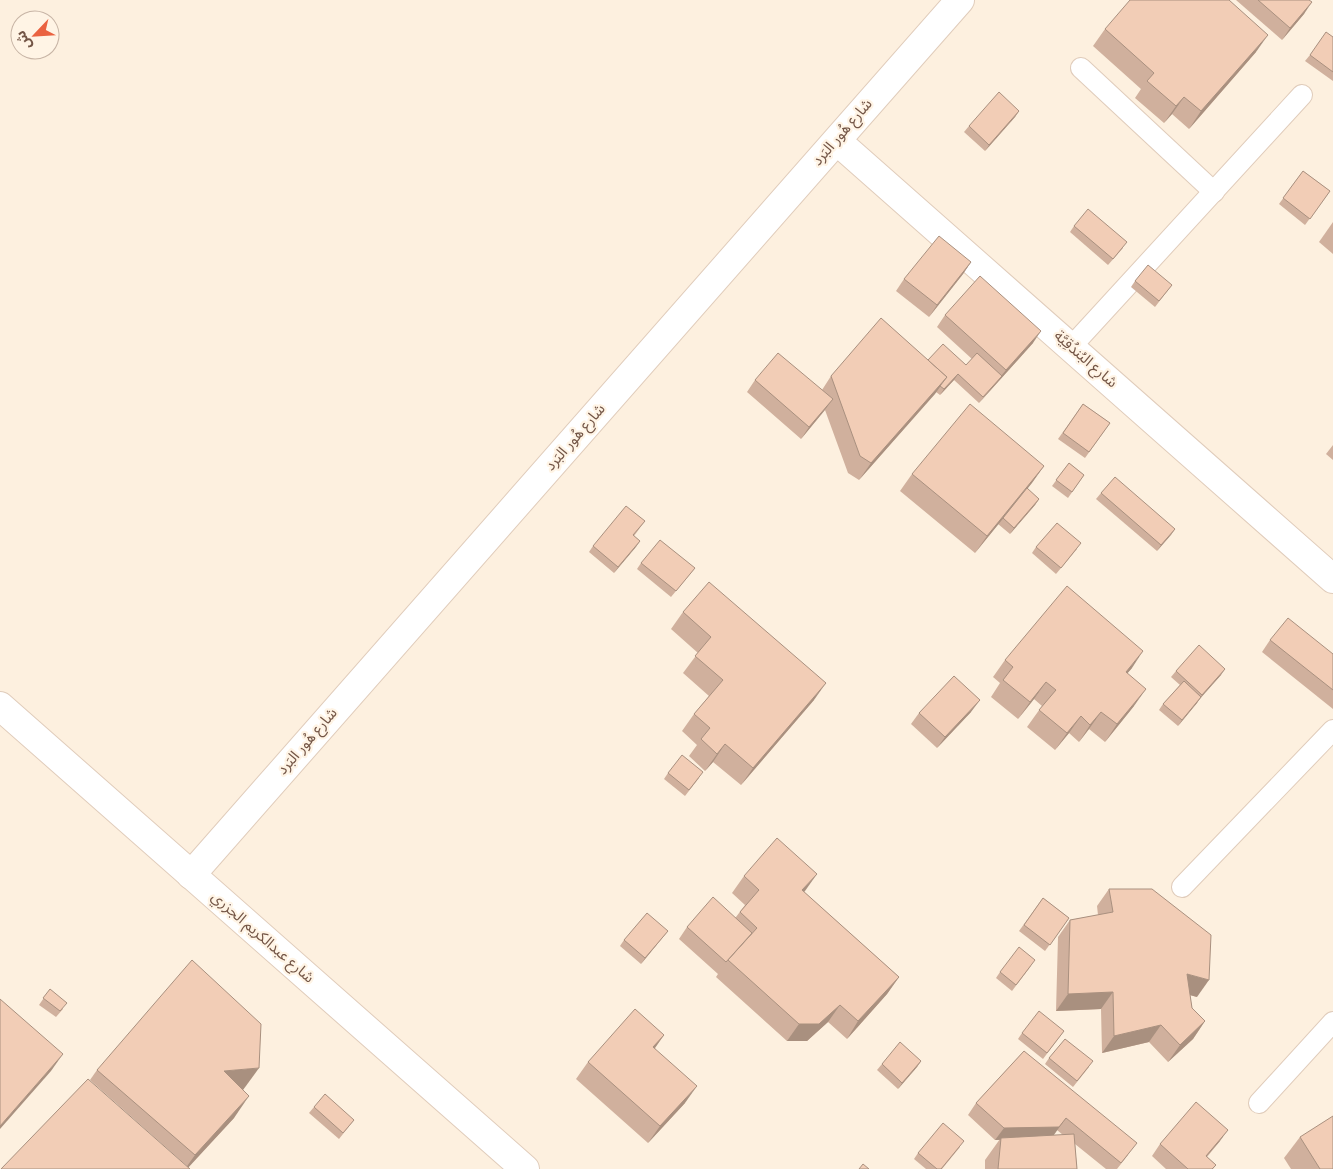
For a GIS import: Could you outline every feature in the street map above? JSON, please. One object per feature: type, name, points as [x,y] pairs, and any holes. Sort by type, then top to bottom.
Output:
[{"type":"street","name":"شارع هُور البَرد","points":[[191,875],[960,0]]},
{"type":"street","name":"شارع البُندُقِيَّة","points":[[837,141],[1333,579]]},
{"type":"street","name":"شارع عبدالكريم الجزري","points":[[0,706],[191,875],[507,1164]]},
{"type":"lane","points":[[1081,68],[1214,192]]},
{"type":"lane","points":[[1071,347],[1302,95]]},
{"type":"lane","points":[[1182,887],[1333,730]]},
{"type":"lane","points":[[1259,1103],[1333,1022]]},
{"type":"building","points":[[1130,0],[1229,0],[1268,35],[1201,111],[1184,97],[1176,106],[1147,81],[1154,73],[1105,29]]},
{"type":"building","points":[[1258,0],[1309,0],[1312,2],[1290,28]]},
{"type":"building","points":[[1326,32],[1333,37],[1333,72],[1310,55]]},
{"type":"building","points":[[999,92],[1019,111],[989,145],[969,126]]},
{"type":"building","points":[[1303,171],[1330,191],[1310,219],[1283,198]]},
{"type":"building","points":[[1088,209],[1127,242],[1113,259],[1074,226]]},
{"type":"building","points":[[939,236],[971,262],[937,305],[904,279]]},
{"type":"building","points":[[1148,265],[1172,285],[1159,301],[1135,281]]},
{"type":"building","points":[[980,276],[1041,331],[1006,370],[945,315]]},
{"type":"building","points":[[881,318],[947,377],[871,463],[860,456],[831,376]]},
{"type":"building","points":[[943,344],[966,365],[977,353],[1002,376],[983,397],[958,374],[944,389],[940,386],[947,377],[928,360]]},
{"type":"building","points":[[778,353],[833,399],[809,427],[755,380]]},
{"type":"building","points":[[970,404],[1044,466],[987,536],[912,474]]},
{"type":"building","points":[[1083,404],[1110,423],[1089,452],[1063,433]]},
{"type":"building","points":[[1069,463],[1084,475],[1072,492],[1056,480]]},
{"type":"building","points":[[1115,477],[1175,529],[1161,545],[1101,493]]},
{"type":"building","points":[[1027,488],[1039,499],[1014,528],[1003,518]]},
{"type":"building","points":[[626,506],[645,521],[633,535],[640,541],[618,567],[593,546]]},
{"type":"building","points":[[1057,523],[1081,543],[1061,568],[1036,547]]},
{"type":"building","points":[[660,540],[695,568],[676,591],[641,563]]},
{"type":"building","points":[[709,582],[826,683],[753,768],[725,744],[717,754],[701,739],[710,728],[694,714],[723,680],[695,656],[711,637],[683,612]]},
{"type":"building","points":[[1067,586],[1143,651],[1126,672],[1146,689],[1117,724],[1101,712],[1090,725],[1081,716],[1067,733],[1039,710],[1056,690],[1046,682],[1030,702],[1003,680],[1013,667],[1005,660]]},
{"type":"building","points":[[1288,618],[1333,654],[1333,690],[1270,640]]},
{"type":"building","points":[[1199,645],[1225,669],[1202,695],[1176,671]]},
{"type":"building","points":[[954,676],[980,700],[945,737],[919,713]]},
{"type":"building","points":[[1184,681],[1201,697],[1182,720],[1163,704]]},
{"type":"building","points":[[682,755],[703,772],[689,790],[668,773]]},
{"type":"building","points":[[777,838],[817,874],[802,890],[899,977],[858,1021],[840,1005],[819,1024],[799,1024],[728,960],[757,928],[740,912],[759,890],[744,876]]},
{"type":"building","points":[[1109,889],[1152,889],[1211,935],[1209,980],[1187,974],[1192,1008],[1205,1021],[1180,1045],[1161,1025],[1114,1036],[1113,992],[1068,994],[1070,920],[1113,912]]},
{"type":"building","points":[[713,897],[752,933],[726,962],[687,927]]},
{"type":"building","points":[[1043,898],[1069,918],[1050,945],[1024,925]]},
{"type":"building","points":[[647,913],[668,931],[645,958],[624,940]]},
{"type":"building","points":[[1019,947],[1035,960],[1016,985],[1000,972]]},
{"type":"building","points":[[192,960],[261,1024],[259,1068],[224,1071],[249,1096],[195,1155],[97,1070]]},
{"type":"building","points":[[50,989],[67,1003],[60,1011],[43,998]]},
{"type":"building","points":[[0,999],[63,1054],[0,1126]]},
{"type":"building","points":[[635,1009],[664,1035],[653,1047],[697,1086],[660,1126],[588,1062]]},
{"type":"building","points":[[1039,1011],[1064,1031],[1047,1053],[1022,1033]]},
{"type":"building","points":[[1065,1039],[1093,1061],[1077,1081],[1049,1058]]},
{"type":"building","points":[[900,1042],[921,1061],[902,1083],[882,1064]]},
{"type":"building","points":[[1024,1051],[1137,1143],[1121,1163],[1066,1118],[1059,1127],[1004,1128],[976,1103]]},
{"type":"building","points":[[88,1079],[190,1169],[1,1169]]},
{"type":"building","points":[[325,1094],[354,1120],[343,1133],[314,1107]]},
{"type":"building","points":[[1196,1102],[1228,1130],[1206,1156],[1216,1165],[1212,1169],[1188,1169],[1160,1144]]},
{"type":"building","points":[[1333,1116],[1333,1169],[1320,1169],[1300,1137]]},
{"type":"building","points":[[943,1123],[964,1141],[941,1169],[937,1169],[918,1153]]},
{"type":"building","points":[[1074,1134],[1077,1169],[998,1169],[1001,1138]]},
{"type":"building","points":[[863,1164],[869,1169],[859,1169]]}]
